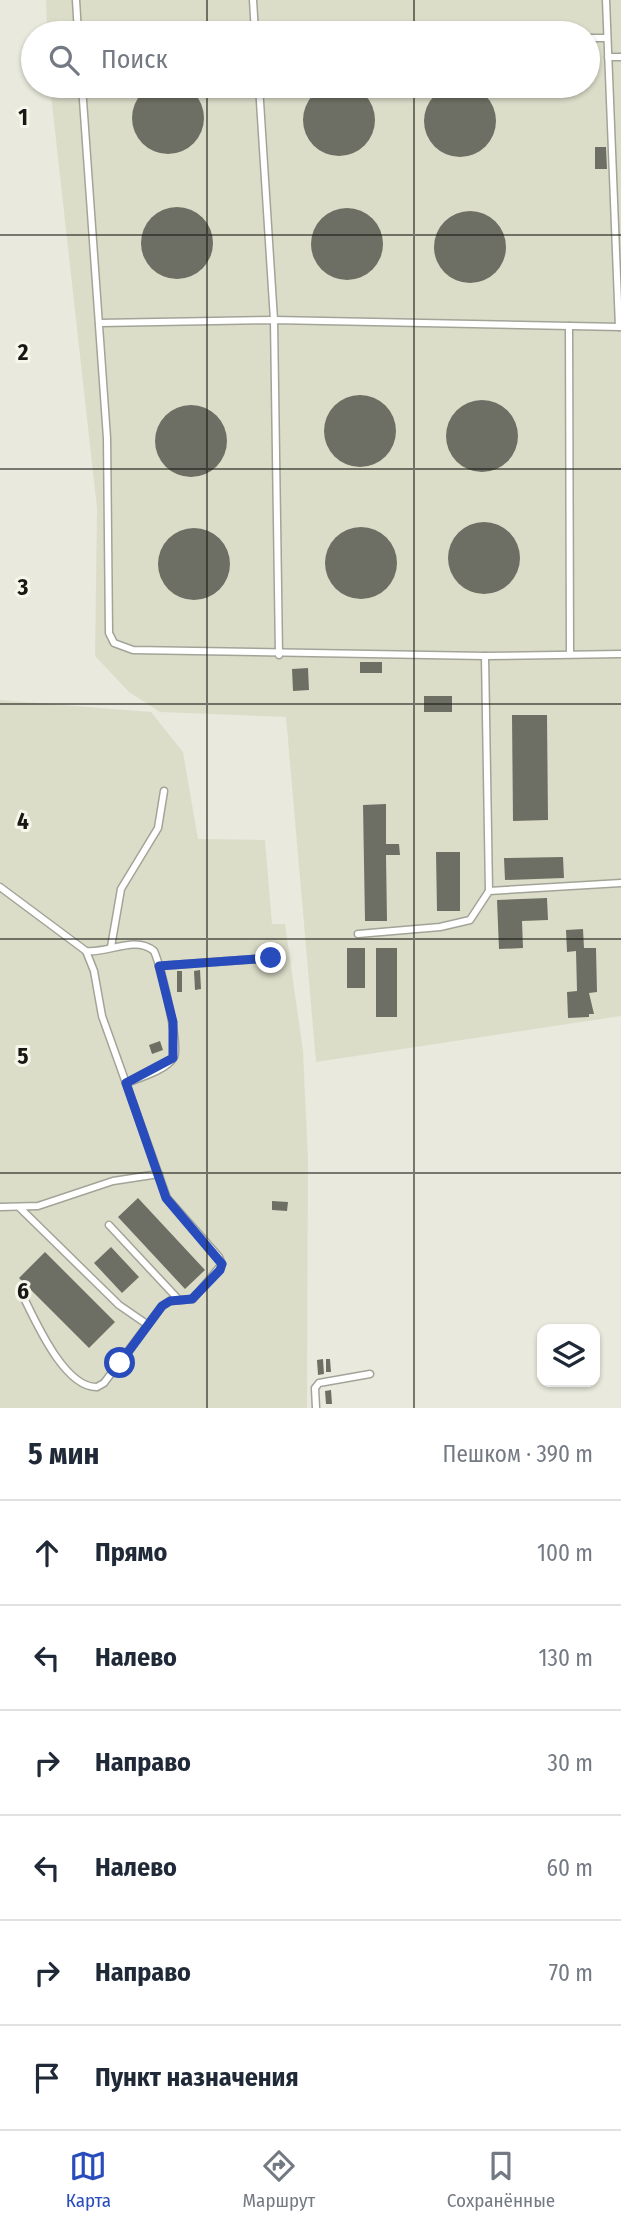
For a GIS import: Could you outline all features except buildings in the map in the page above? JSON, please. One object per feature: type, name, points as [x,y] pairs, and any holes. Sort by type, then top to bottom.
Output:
[{"type":"lane","points":[[76,0],[77,21]]},
{"type":"lane","points":[[253,0],[254,21]]},
{"type":"lane","points":[[100,323],[274,320],[620,327],[606,0]]},
{"type":"lane","points":[[600,38],[607,38]]},
{"type":"lane","points":[[608,57],[621,57]]},
{"type":"lane","points":[[83,98],[107,438],[109,633],[114,643],[133,650],[279,655],[621,654]]},
{"type":"lane","points":[[260,98],[274,320],[279,655]]},
{"type":"lane","points":[[569,326],[570,654]]},
{"type":"lane","points":[[358,934],[440,927],[470,920],[489,891],[485,656]]},
{"type":"lane","points":[[111,947],[121,889],[158,828],[164,791]]},
{"type":"lane","points":[[489,891],[621,883]]},
{"type":"lane","points":[[0,887],[86,951],[94,971],[102,1016],[166,1198],[222,1264],[220,1270],[192,1299],[162,1306],[104,1383],[87,1388],[79,1384],[47,1344],[22,1294]]},
{"type":"lane","points":[[86,951],[111,947],[149,947],[154,951],[159,966],[173,1022],[173,1058],[126,1083]]},
{"type":"lane","points":[[159,966],[271,958]]},
{"type":"lane","points":[[0,1207],[38,1206],[113,1181],[159,1174]]},
{"type":"lane","points":[[20,1208],[119,1304],[148,1325]]},
{"type":"lane","points":[[108,1226],[179,1300]]},
{"type":"lane","points":[[316,1408],[315,1388],[319,1383],[370,1374]]},
{"type":"shaded area","points":[[46,0],[621,0],[621,1016],[316,1062],[286,717],[160,712],[129,692],[95,656],[97,508],[51,98],[600,98],[600,21],[47,21]]},
{"type":"shaded area","points":[[0,700],[151,712],[183,752],[198,839],[265,840],[272,924],[285,924],[303,1051],[308,1159],[307,1408],[0,1408]]},
{"type":"route","points":[[120,1363],[162,1306],[170,1301],[192,1299],[220,1270],[222,1264],[219,1256],[166,1198],[126,1083],[169,1063],[175,1051],[173,1022],[159,966],[271,958]]}]
